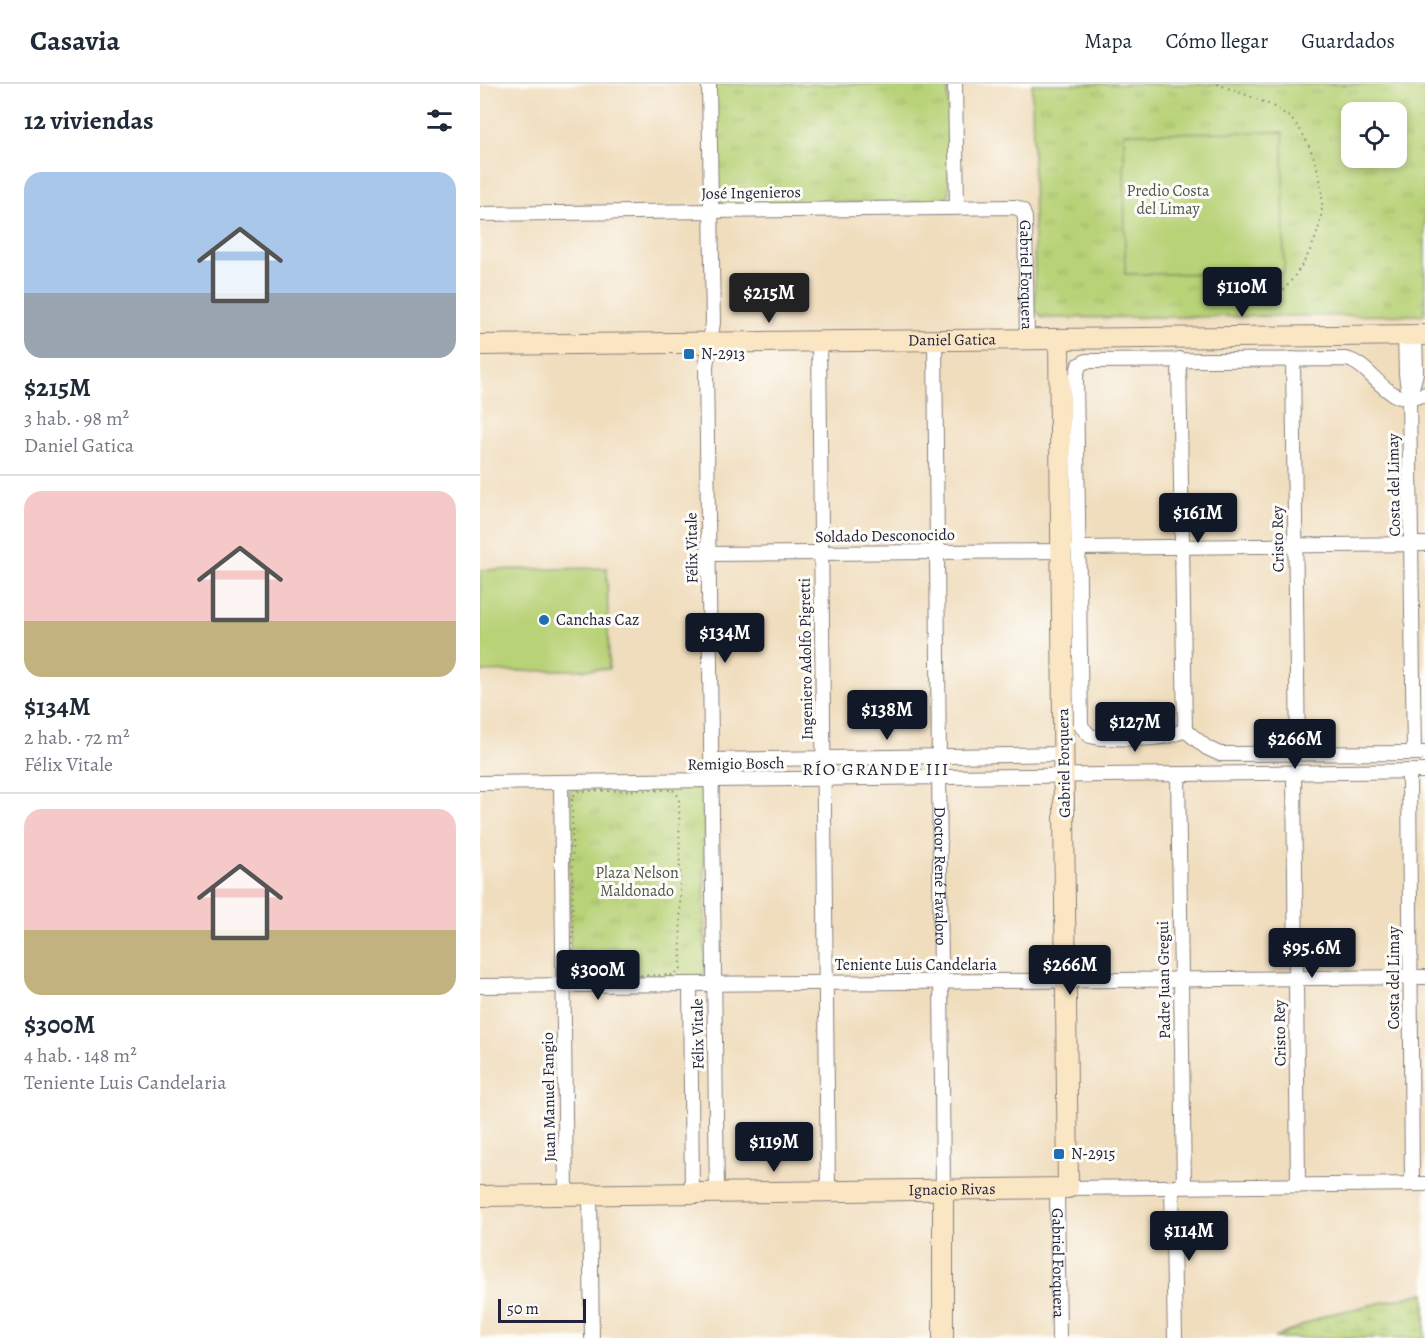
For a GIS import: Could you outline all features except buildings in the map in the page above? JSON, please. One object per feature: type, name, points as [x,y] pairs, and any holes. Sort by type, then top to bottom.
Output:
[{"type":"street","name":"Félix Vitale","points":[[709,84],[713,323],[706,366],[717,1193]]},
{"type":"street","points":[[955,84],[957,207]]},
{"type":"street","name":"José Ingenieros","points":[[480,214],[1011,206],[1022,210]]},
{"type":"street","name":"Gabriel Forquera","points":[[1022,210],[1025,218],[1028,339]]},
{"type":"street","name":"Daniel Gatica","points":[[480,345],[1415,335]]},
{"type":"street","name":"Costa del Limay","points":[[1415,335],[1416,373],[1409,397],[1418,544],[1419,753]]},
{"type":"street","name":"Gabriel Forquera","points":[[1059,339],[1081,726],[1086,734],[1100,738],[1162,737],[1185,730]]},
{"type":"street","name":"Doctor René Favaloro","points":[[935,340],[943,1338]]},
{"type":"street","name":"Ingeniero Adolfo Pigretti","points":[[819,342],[828,1191]]},
{"type":"street","points":[[1419,753],[1215,753],[1185,730],[1179,359],[1350,359],[1390,393],[1409,397],[1425,394]]},
{"type":"street","name":"Gabriel Forquera","points":[[1059,1338],[1066,980],[1064,754],[1076,373],[1079,365],[1093,360],[1179,359]]},
{"type":"street","name":"Cristo Rey","points":[[1293,359],[1298,754]]},
{"type":"street","name":"Soldado Desconocido","points":[[708,554],[1418,544]]},
{"type":"street","name":"Remigio Bosch","points":[[711,760],[1064,754]]},
{"type":"street","name":"Costa del Limay","points":[[1409,771],[1418,977],[1419,1184]]},
{"type":"street","name":"Remigio Bosch","points":[[480,783],[1425,771]]},
{"type":"street","name":"Cristo Rey","points":[[1294,773],[1298,1185]]},
{"type":"street","name":"Padre Juan Gregui","points":[[1175,1338],[1181,979],[1178,774]]},
{"type":"street","name":"Juan Manuel Fangio","points":[[561,782],[567,1195]]},
{"type":"street","name":"Teniente Luis Candelaria","points":[[480,986],[1418,977]]},
{"type":"street","name":"Félix Vitale","points":[[690,985],[692,1193]]},
{"type":"street","name":"Ignacio Rivas","points":[[480,1196],[1419,1184]]},
{"type":"street","points":[[590,1194],[592,1338]]},
{"type":"path","points":[[1217,84],[1275,108],[1294,121],[1308,144],[1319,173],[1323,204],[1316,235],[1304,264],[1279,296]]},
{"type":"path","points":[[673,790],[679,797],[681,968],[674,975],[580,976],[573,968],[572,797],[579,791],[673,790]]},
{"type":"green space","points":[[714,84],[948,84],[949,193],[947,197],[939,201],[734,204],[721,201],[718,195]]},
{"type":"green space","name":"Predio Costa del Limay","points":[[1032,84],[1425,84],[1425,315],[1043,318],[1035,310]]},
{"type":"green space","points":[[1283,132],[1284,273],[1125,274],[1124,133]]},
{"type":"green space","name":"Canchas Caz","points":[[607,568],[609,669],[480,672],[480,570]]},
{"type":"green space","name":"Plaza Nelson Maldonado","points":[[692,786],[700,788],[704,797],[705,974],[701,978],[575,979],[570,971],[569,791],[573,788]]},
{"type":"green space","points":[[1425,1293],[1425,1338],[1274,1338],[1326,1315]]},
{"type":"place","name":"N-2913","points":[[689,354]]},
{"type":"place","name":"Canchas Caz","points":[[544,620]]},
{"type":"place","name":"N-2915","points":[[1059,1154]]},
{"type":"district","name":"RÍO GRANDE III","points":[[876,769]]}]
